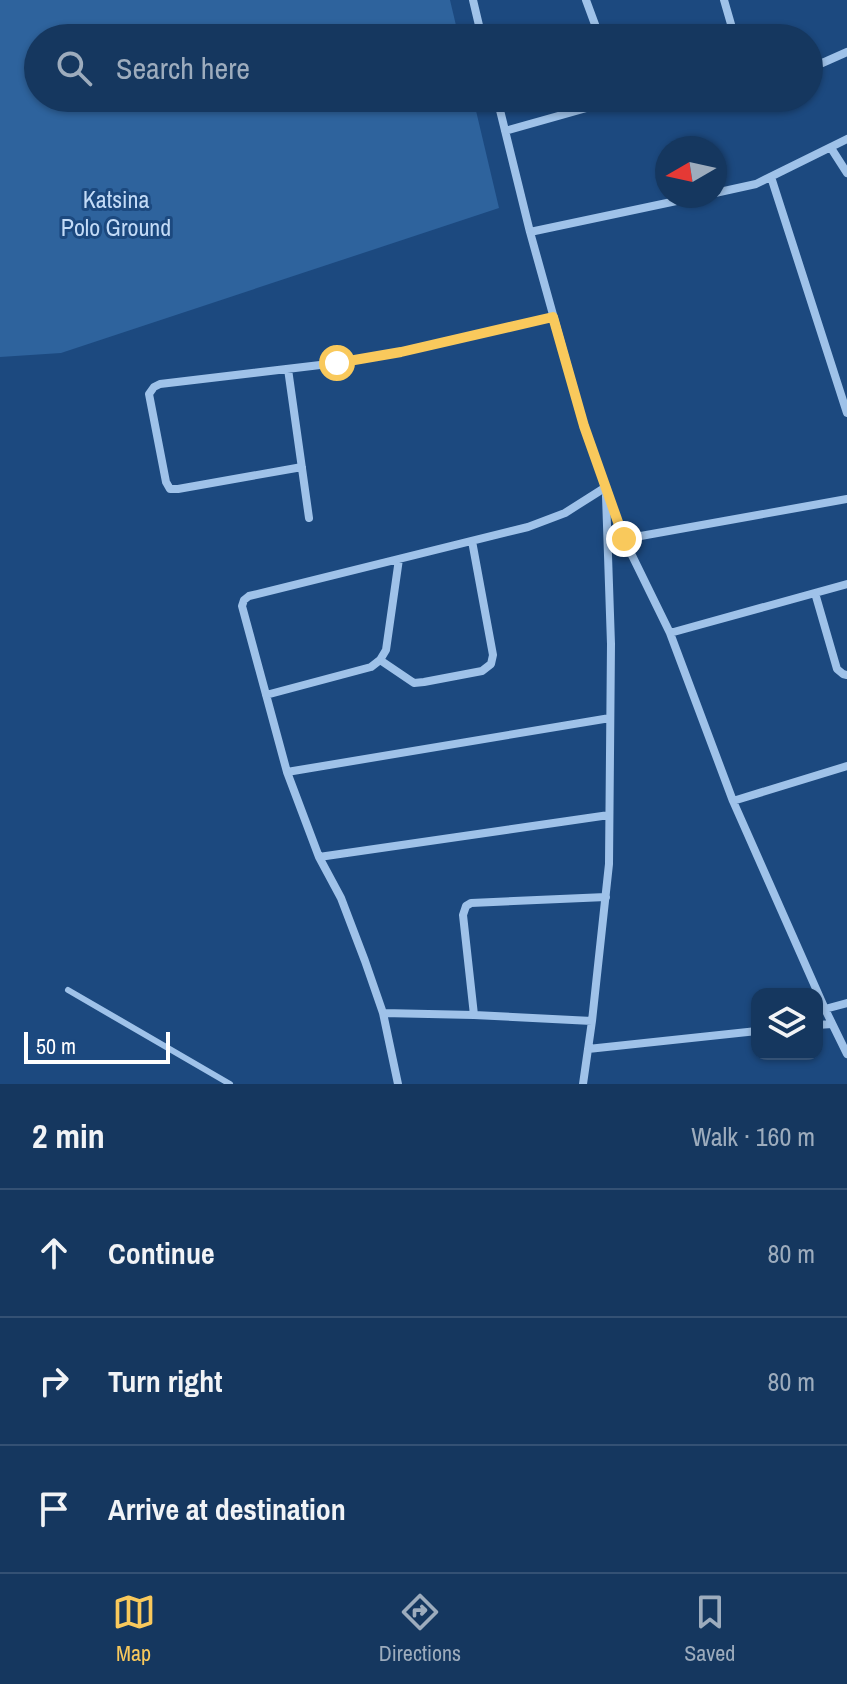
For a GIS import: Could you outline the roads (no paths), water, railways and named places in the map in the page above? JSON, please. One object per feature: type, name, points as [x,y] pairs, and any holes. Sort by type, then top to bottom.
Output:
[{"type":"street","points":[[473,0],[479,24]]},
{"type":"street","points":[[586,0],[595,24]]},
{"type":"street","points":[[724,0],[731,24]]},
{"type":"street","points":[[823,63],[847,52]]},
{"type":"street","points":[[500,112],[584,426],[624,539],[670,633],[733,801],[847,1054]]},
{"type":"street","points":[[505,131],[572,112]]},
{"type":"street","points":[[727,190],[756,184],[847,139]]},
{"type":"street","points":[[831,148],[847,173]]},
{"type":"street","points":[[771,177],[847,413]]},
{"type":"street","points":[[530,232],[655,206]]},
{"type":"street","points":[[302,467],[170,489],[149,394],[160,384],[337,363],[401,352],[553,317]]},
{"type":"street","points":[[288,369],[309,518]]},
{"type":"street","points":[[398,1084],[383,1013],[341,898],[319,857],[287,772],[242,606],[244,600],[249,596],[528,527],[565,513],[606,487]]},
{"type":"street","points":[[583,1084],[609,864],[611,644],[606,487]]},
{"type":"street","points":[[624,539],[847,499]]},
{"type":"street","points":[[380,660],[414,683],[482,671],[491,664],[493,655],[472,541]]},
{"type":"street","points":[[266,695],[371,667],[380,660],[386,650],[399,559]]},
{"type":"street","points":[[670,633],[847,584]]},
{"type":"street","points":[[815,593],[837,669],[847,675]]},
{"type":"street","points":[[287,772],[610,718]]},
{"type":"street","points":[[733,801],[847,766]]},
{"type":"street","points":[[319,857],[609,815]]},
{"type":"street","points":[[474,1015],[463,915],[466,906],[471,903],[606,897]]},
{"type":"street","points":[[825,1009],[847,1003]]},
{"type":"street","points":[[383,1013],[592,1021]]},
{"type":"street","points":[[823,1025],[832,1024]]},
{"type":"street","points":[[588,1049],[751,1032]]},
{"type":"lane","points":[[68,990],[230,1084]]},
{"type":"park label","name":"Katsina Polo Ground","points":[[116,213]]}]
